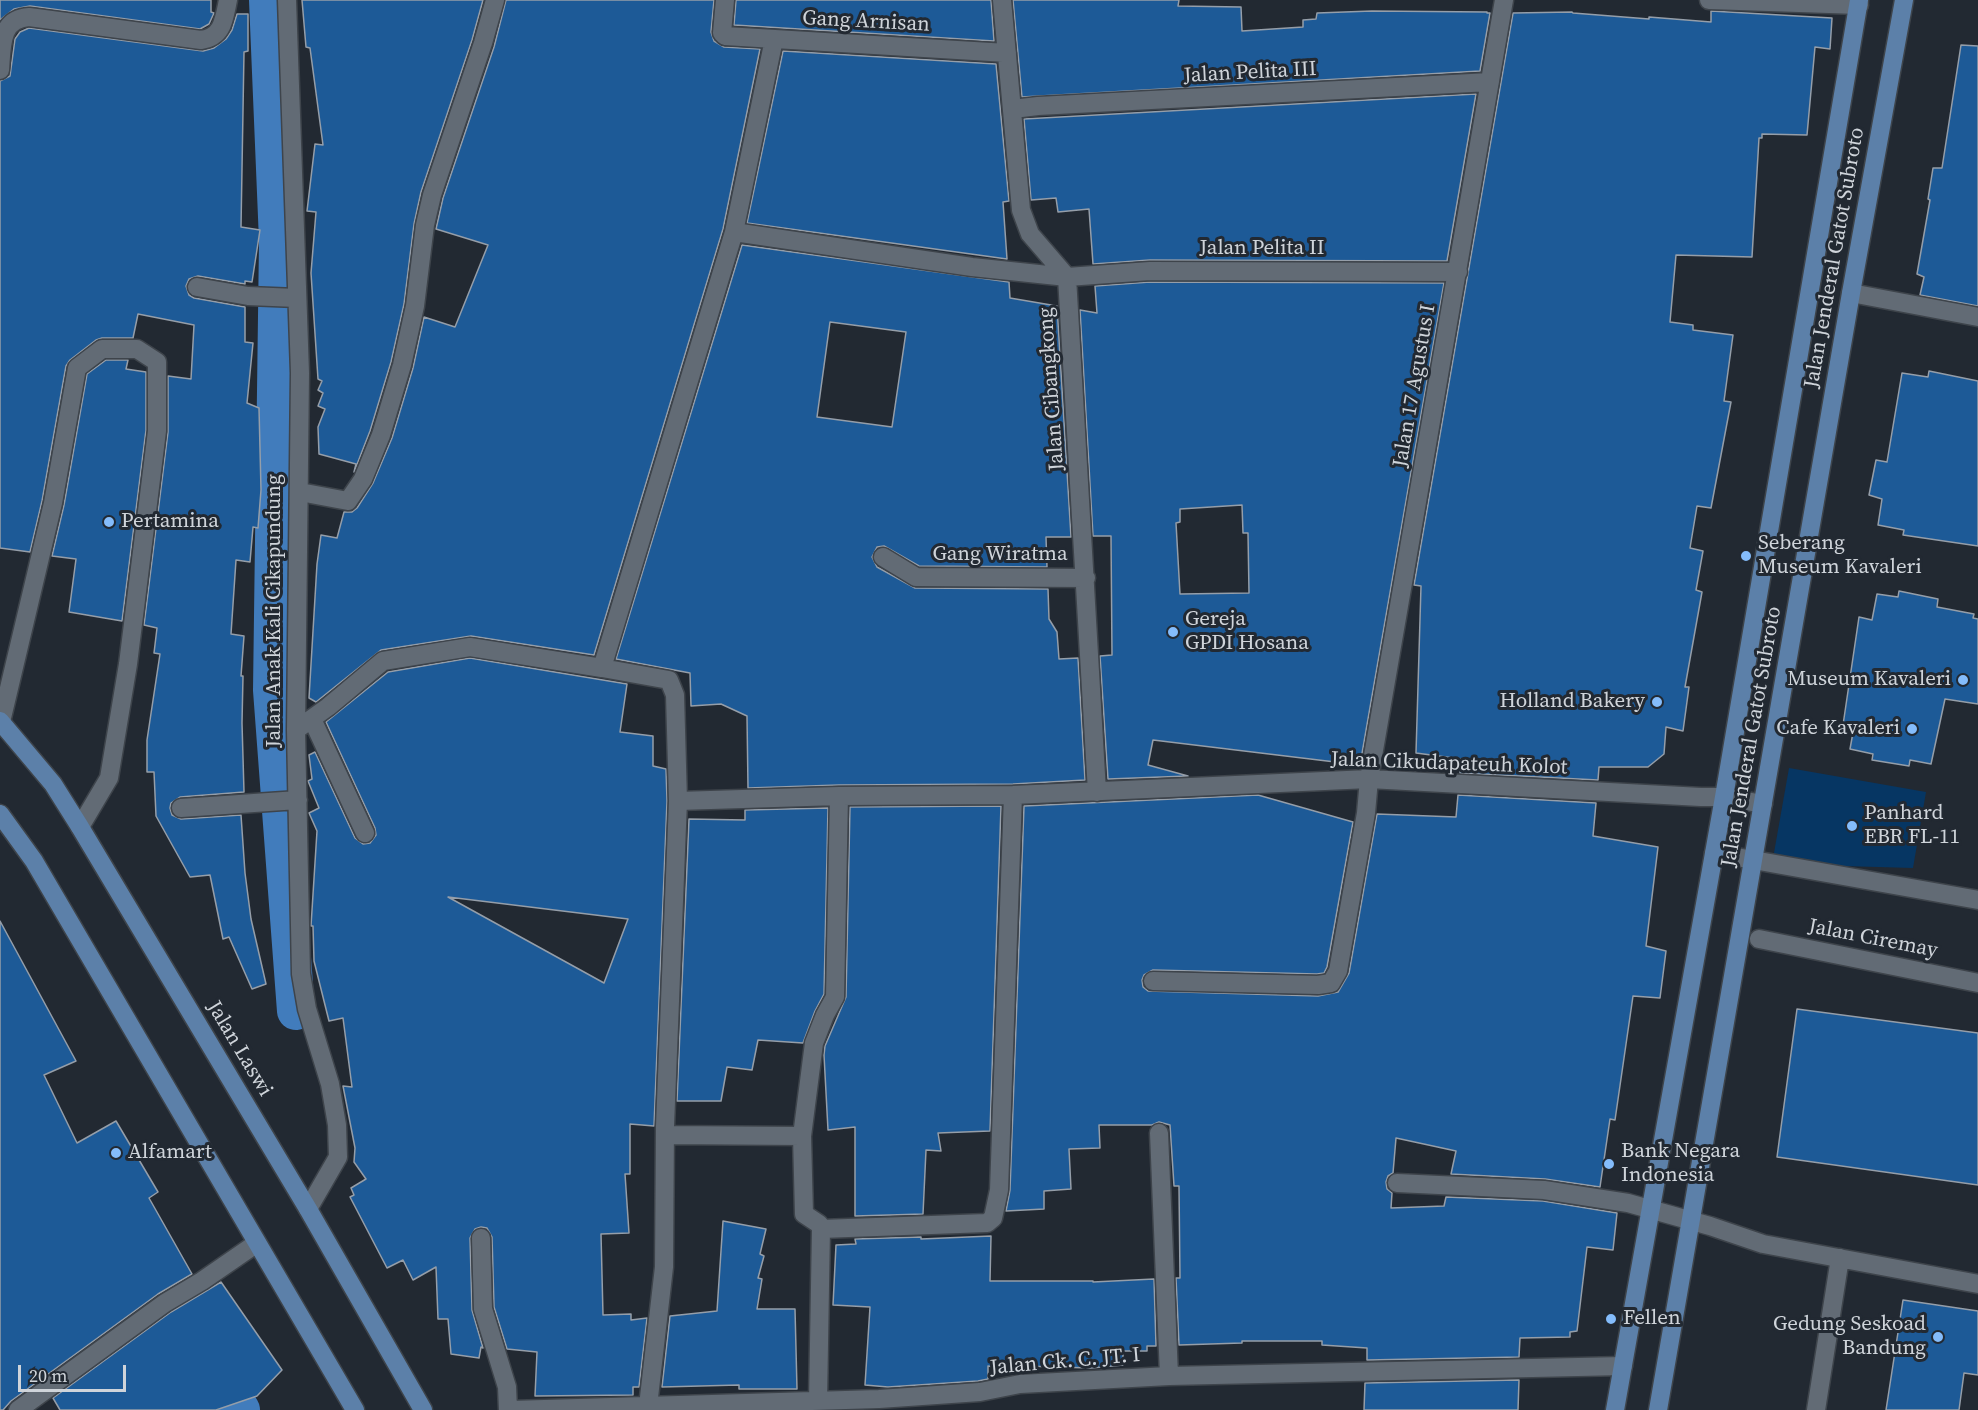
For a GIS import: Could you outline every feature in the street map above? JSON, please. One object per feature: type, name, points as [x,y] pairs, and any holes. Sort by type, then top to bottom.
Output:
[{"type":"main road","name":"Jalan Jenderal Gatot Subroto","points":[[1658,1410],[1689,1220],[1904,0]]},
{"type":"main road","name":"Jalan Jenderal Gatot Subroto","points":[[1615,1410],[1724,797],[1859,2]]},
{"type":"main road","name":"Jalan Laswi","points":[[0,722],[53,784],[80,827],[308,1209],[423,1410]]},
{"type":"main road","points":[[0,814],[34,861],[355,1410]]},
{"type":"street","points":[[0,70],[5,30],[10,22],[18,18],[29,17],[201,40],[215,36],[219,31],[228,0]]},
{"type":"street","name":"Jalan Anak Kali Cikapundung","points":[[287,0],[293,298],[300,373],[296,730],[292,801],[301,974],[307,1009],[330,1084],[337,1125],[338,1157],[308,1209]]},
{"type":"street","points":[[300,492],[348,501],[363,479],[381,435],[402,365],[415,306],[425,225],[432,195],[483,44],[495,0]]},
{"type":"street","name":"Gang Arnisan","points":[[724,0],[724,36],[1007,53]]},
{"type":"street","name":"Jalan Cibangkong","points":[[1002,0],[1021,210],[1030,234],[1067,277],[1097,792]]},
{"type":"street","name":"Jalan 17 Agustus I","points":[[1153,981],[1318,985],[1331,982],[1338,971],[1504,0]]},
{"type":"street","points":[[1709,0],[1859,2]]},
{"type":"street","points":[[602,668],[734,232],[774,39]]},
{"type":"street","name":"Jalan Pelita III","points":[[1013,109],[1490,82]]},
{"type":"street","name":"Jalan Pelita II","points":[[734,232],[972,267],[1067,277],[1150,271],[1458,272]]},
{"type":"street","points":[[197,287],[260,297],[293,298]]},
{"type":"street","points":[[1851,293],[1978,317]]},
{"type":"street","points":[[0,722],[53,504],[78,368],[102,349],[137,349],[157,362],[155,443],[128,664],[108,778],[80,827]]},
{"type":"street","name":"Gang Wiratma","points":[[883,557],[916,577],[1086,578]]},
{"type":"street","points":[[296,730],[383,661],[470,647],[602,668],[669,680],[672,683],[675,695],[678,801],[665,1134],[664,1267],[648,1406]]},
{"type":"street","points":[[312,719],[365,833]]},
{"type":"street","name":"Jalan Cikudapateuh Kolot","points":[[678,801],[839,796],[1013,795],[1369,779],[1724,797],[1763,804]]},
{"type":"street","points":[[821,1229],[987,1223],[993,1218],[999,1190],[1013,795]]},
{"type":"street","points":[[818,1401],[821,1229],[819,1224],[804,1214],[802,1136],[814,1043],[835,997],[839,796]]},
{"type":"street","points":[[181,808],[292,801]]},
{"type":"street","points":[[1714,853],[1978,900]]},
{"type":"street","name":"Jalan Ciremay","points":[[1759,939],[1978,982]]},
{"type":"street","points":[[665,1134],[802,1136]]},
{"type":"street","points":[[1160,1134],[1169,1376]]},
{"type":"street","points":[[1397,1183],[1544,1190],[1628,1203],[1763,1244],[1978,1284]]},
{"type":"street","points":[[481,1238],[483,1309],[507,1387],[509,1410]]},
{"type":"street","points":[[18,1410],[165,1303],[257,1243]]},
{"type":"street","points":[[1816,1410],[1840,1258]]},
{"type":"street","name":"Jalan Ck. C. JT. I","points":[[509,1410],[818,1401],[980,1401],[1020,1384],[1169,1376],[1623,1366]]},
{"type":"shaded area","points":[[1789,768],[1926,792],[1913,868],[1772,864]]},
{"type":"building","points":[[0,0],[211,0],[211,12],[214,13],[209,24],[200,29],[30,6],[14,9],[0,20]]},
{"type":"building","points":[[302,0],[483,0],[472,40],[421,192],[414,224],[404,304],[391,362],[370,431],[354,472],[356,464],[319,454],[318,427],[325,409],[318,406],[323,393],[318,390],[322,381],[318,379],[311,273],[316,212],[307,211],[315,144],[323,145],[310,48],[306,47]]},
{"type":"building","points":[[506,0],[714,0],[711,32],[714,41],[724,47],[760,49],[723,229],[594,655],[471,636],[381,650],[316,702],[309,698],[317,564],[321,535],[337,538],[344,512],[352,512],[357,508],[373,483],[392,438],[413,368],[424,317],[455,327],[488,245],[436,229],[443,198],[494,47]]},
{"type":"building","points":[[736,0],[991,0],[994,41],[734,25]]},
{"type":"building","points":[[1013,0],[1179,0],[1178,6],[1241,7],[1242,31],[1303,27],[1303,20],[1316,19],[1317,13],[1372,11],[1490,13],[1480,71],[1022,97]]},
{"type":"building","points":[[1711,11],[1832,18],[1830,49],[1815,47],[1807,135],[1762,134],[1762,138],[1759,138],[1752,257],[1676,255],[1670,322],[1693,325],[1693,330],[1733,335],[1724,401],[1731,402],[1711,508],[1697,506],[1690,548],[1703,551],[1696,590],[1702,592],[1685,687],[1689,687],[1683,731],[1666,727],[1664,754],[1648,767],[1599,767],[1598,780],[1460,773],[1461,759],[1416,753],[1421,586],[1414,585],[1513,13],[1572,12],[1711,22]]},
{"type":"building","points":[[237,14],[248,14],[248,51],[244,52],[241,227],[260,230],[252,282],[245,281],[245,284],[198,276],[189,279],[186,286],[189,295],[194,298],[245,307],[245,342],[253,343],[247,403],[259,408],[261,490],[258,528],[253,527],[250,562],[236,560],[231,634],[244,636],[241,676],[243,676],[244,792],[180,797],[171,803],[170,808],[172,815],[181,819],[241,815],[251,919],[266,984],[252,989],[229,937],[223,939],[210,875],[190,877],[156,816],[154,772],[147,772],[147,740],[160,654],[154,653],[157,628],[144,625],[168,432],[168,376],[191,379],[194,325],[138,314],[133,338],[96,340],[70,360],[66,366],[42,501],[30,552],[0,548],[0,81],[10,76],[15,39],[20,32],[29,28],[203,51],[214,48],[226,39],[232,30]]},
{"type":"building","points":[[1961,45],[1978,46],[1978,306],[1920,295],[1924,277],[1917,274],[1930,200],[1928,199],[1933,168],[1942,168]]},
{"type":"building","points":[[783,51],[996,64],[1009,201],[1003,202],[1007,259],[747,223]]},
{"type":"building","points":[[1476,94],[1447,261],[1150,260],[1093,264],[1089,209],[1058,212],[1056,198],[1031,200],[1024,119]]},
{"type":"building","points":[[742,245],[1009,282],[1010,298],[1057,306],[1071,537],[1046,537],[1047,567],[919,566],[884,546],[877,547],[872,557],[877,567],[915,588],[1048,589],[1049,619],[1057,632],[1059,659],[1078,658],[1085,780],[1013,784],[748,788],[747,716],[721,704],[691,706],[690,673],[616,659]],"holes":[[[830,322],[906,332],[892,427],[817,417]]]},
{"type":"building","points":[[1150,282],[1444,283],[1360,765],[1153,740],[1148,765],[1188,776],[1108,779],[1100,656],[1112,655],[1111,536],[1093,536],[1080,310],[1097,313],[1095,286]],"holes":[[[1242,505],[1243,533],[1248,533],[1249,593],[1180,594],[1176,523],[1180,522],[1180,509]]]},
{"type":"building","points":[[106,360],[128,360],[126,369],[146,372],[146,430],[122,621],[69,612],[76,559],[52,556],[64,505],[87,374]]},
{"type":"building","points":[[1929,371],[1978,381],[1978,546],[1903,535],[1904,530],[1878,525],[1882,499],[1869,495],[1876,460],[1887,462],[1902,373],[1928,377]]},
{"type":"building","points":[[1899,591],[1938,599],[1937,607],[1974,614],[1973,618],[1978,619],[1978,704],[1945,699],[1931,764],[1910,760],[1909,766],[1872,760],[1873,754],[1850,749],[1854,727],[1843,725],[1859,617],[1872,620],[1877,594],[1898,597]]},
{"type":"building","points":[[470,658],[627,684],[620,732],[653,736],[653,766],[666,769],[667,801],[654,1126],[630,1124],[630,1174],[625,1174],[629,1233],[601,1234],[603,1315],[631,1314],[631,1320],[647,1318],[639,1387],[633,1387],[633,1395],[535,1396],[537,1352],[507,1349],[494,1307],[492,1237],[487,1228],[475,1229],[470,1238],[472,1310],[483,1348],[481,1347],[479,1358],[451,1354],[448,1319],[438,1319],[436,1267],[413,1280],[403,1260],[387,1268],[350,1197],[354,1195],[351,1188],[366,1179],[354,1162],[355,1148],[343,1086],[352,1087],[343,1018],[329,1021],[314,961],[313,926],[311,926],[317,831],[309,813],[319,808],[308,781],[312,779],[309,755],[315,752],[355,838],[363,844],[370,843],[376,835],[375,828],[326,722],[388,672]],"holes":[[[448,897],[628,919],[604,983]]]},
{"type":"building","points":[[1258,795],[1353,822],[1327,967],[1324,973],[1153,970],[1144,975],[1142,980],[1143,987],[1148,991],[1318,996],[1338,992],[1349,973],[1377,814],[1456,817],[1458,795],[1596,803],[1593,836],[1658,847],[1646,946],[1666,951],[1660,998],[1633,996],[1615,1120],[1610,1119],[1600,1187],[1545,1179],[1451,1174],[1456,1151],[1396,1138],[1393,1173],[1388,1176],[1386,1182],[1387,1189],[1392,1193],[1391,1208],[1444,1206],[1446,1197],[1543,1201],[1617,1213],[1613,1250],[1587,1247],[1577,1331],[1570,1332],[1570,1337],[1520,1338],[1519,1357],[1367,1360],[1367,1348],[1322,1345],[1322,1341],[1242,1341],[1242,1343],[1179,1345],[1176,1278],[1180,1278],[1179,1186],[1174,1186],[1170,1125],[1159,1122],[1152,1125],[1099,1125],[1100,1148],[1069,1149],[1071,1189],[1044,1191],[1044,1209],[1006,1211],[1010,1190],[1024,806]]},
{"type":"building","points":[[1001,806],[990,1131],[938,1133],[941,1151],[926,1150],[923,1214],[855,1216],[855,1127],[828,1130],[824,1055],[825,1046],[846,997],[850,807]]},
{"type":"building","points":[[828,808],[824,994],[803,1043],[758,1040],[752,1070],[727,1067],[721,1101],[677,1101],[689,819],[745,820],[745,810]]},
{"type":"building","points":[[0,921],[76,1061],[44,1075],[77,1143],[116,1121],[158,1192],[149,1198],[192,1274],[158,1294],[11,1401],[3,1410],[0,1410]]},
{"type":"building","points":[[1797,1009],[1978,1033],[1978,1185],[1777,1157]]},
{"type":"building","points":[[723,1221],[766,1229],[760,1254],[764,1256],[758,1278],[762,1279],[757,1309],[795,1309],[797,1389],[739,1389],[739,1385],[662,1387],[670,1316],[717,1311]]},
{"type":"building","points":[[991,1236],[990,1281],[1093,1282],[1154,1279],[1156,1346],[1147,1346],[1147,1351],[1123,1351],[1123,1365],[1091,1368],[1023,1366],[1023,1372],[988,1366],[988,1379],[978,1381],[888,1387],[865,1385],[870,1307],[833,1305],[836,1245],[856,1244],[855,1239]]},
{"type":"building","points":[[221,1282],[282,1370],[257,1396],[216,1410],[60,1410],[53,1398],[171,1312]]},
{"type":"building","name":"Gedung Seskoad Bandung","points":[[1903,1300],[1978,1311],[1978,1375],[1964,1373],[1959,1410],[1886,1410]]},
{"type":"building","points":[[1519,1380],[1518,1410],[1364,1410],[1365,1383]]},
{"type":"waterway","points":[[268,0],[278,241],[272,690],[296,1011]]},
{"type":"waterway","points":[[209,1362],[220,1375],[241,1410]]},
{"type":"place","name":"Pertamina","points":[[109,522]]},
{"type":"place","name":"Seberang Museum Kavaleri","points":[[1746,556]]},
{"type":"place","name":"Gereja GPDI Hosana","points":[[1173,632]]},
{"type":"place","name":"Museum Kavaleri","points":[[1963,680]]},
{"type":"place","name":"Holland Bakery","points":[[1657,702]]},
{"type":"place","name":"Cafe Kavaleri","points":[[1912,729]]},
{"type":"place","name":"Panhard EBR FL-11","points":[[1852,826]]},
{"type":"place","name":"Alfamart","points":[[116,1153]]},
{"type":"place","name":"Bank Negara Indonesia","points":[[1609,1164]]},
{"type":"place","name":"Fellen","points":[[1611,1319]]},
{"type":"place","name":"Gedung Seskoad Bandung","points":[[1938,1337]]}]
